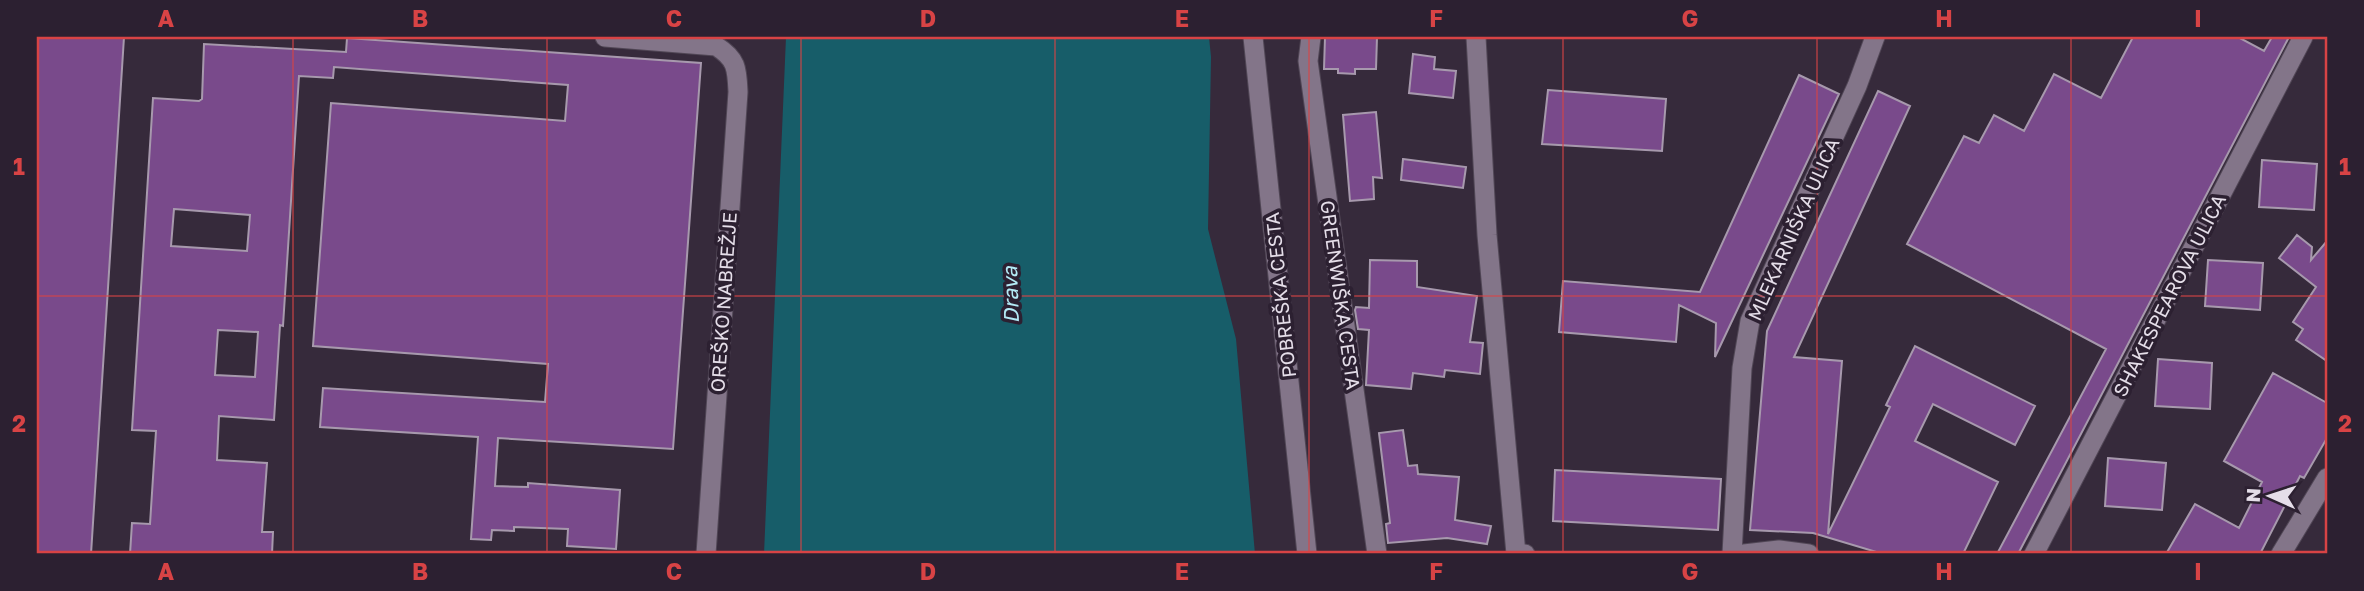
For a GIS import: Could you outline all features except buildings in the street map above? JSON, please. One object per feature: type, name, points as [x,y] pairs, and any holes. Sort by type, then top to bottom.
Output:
[{"type":"street","name":"OREŠKO NABREŽJE","points":[[605,37],[716,46],[727,52],[735,62],[738,92],[706,554]]},
{"type":"street","name":"POBREŠKA CESTA","points":[[1252,37],[1307,554]]},
{"type":"street","name":"GREENWIŠKA CESTA","points":[[1311,37],[1308,61],[1377,554]]},
{"type":"street","points":[[1476,37],[1487,235],[1516,554],[1525,554]]},
{"type":"street","name":"MLEKARNIŠKA ULICA","points":[[1732,554],[1742,368],[1750,321],[1857,86],[1875,37]]},
{"type":"street","name":"SHAKESPEAROVA ULICA","points":[[2034,554],[2303,37]]},
{"type":"street","points":[[2281,554],[2327,478]]},
{"type":"street","points":[[1744,554],[1779,550],[1810,554]]},
{"type":"water","name":"Drava","points":[[786,37],[1209,37],[1211,57],[1208,229],[1236,339],[1255,554],[764,554]]}]
